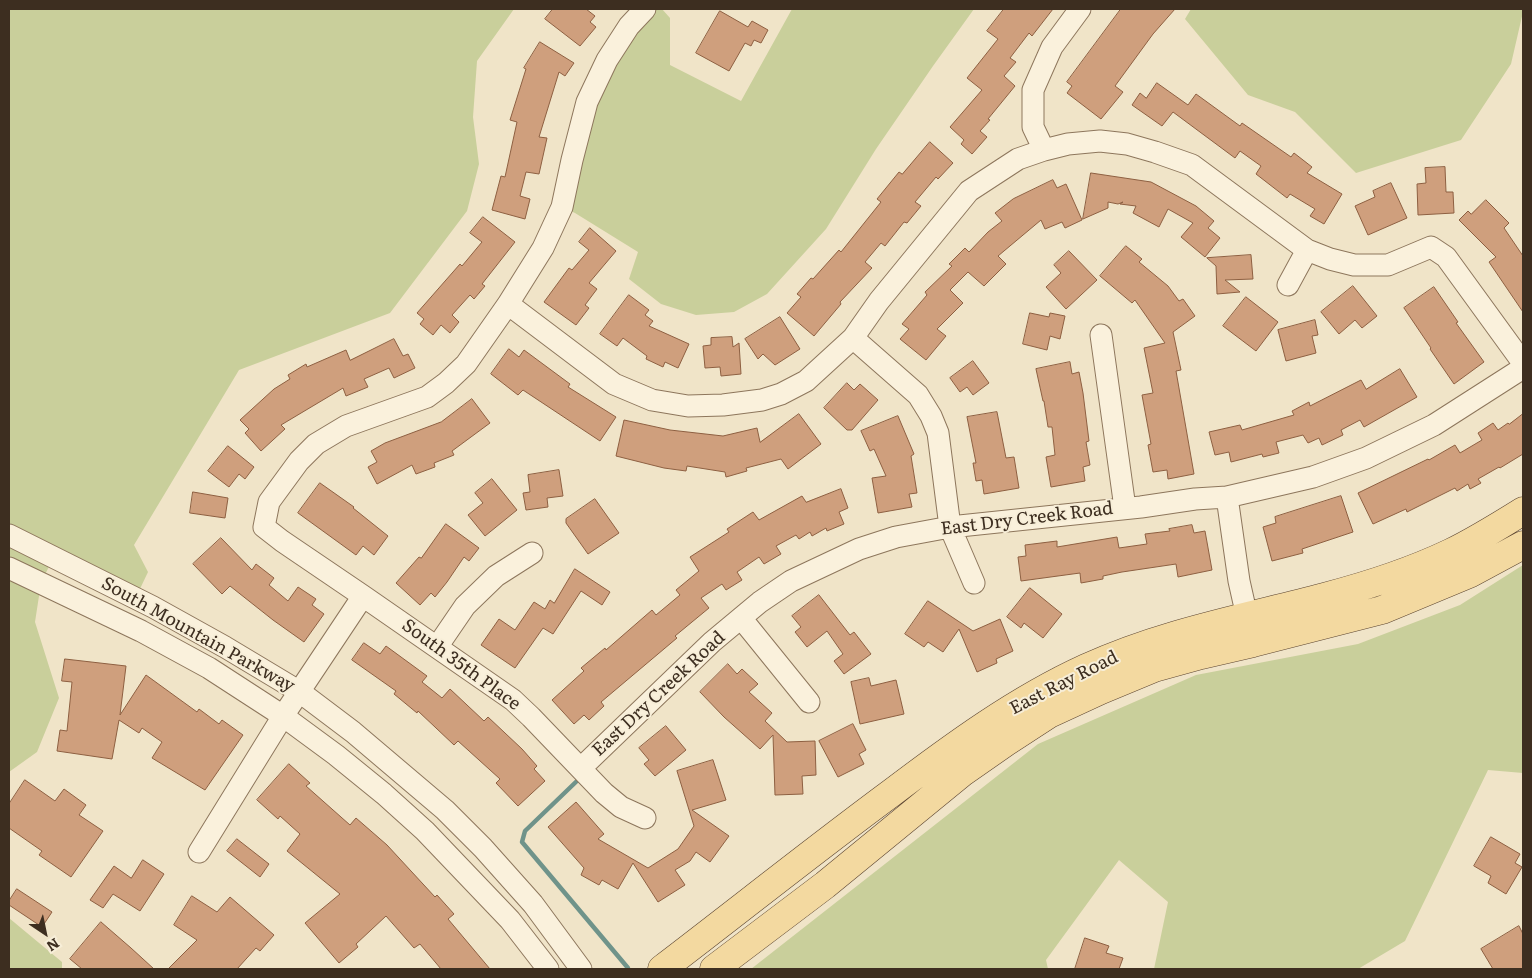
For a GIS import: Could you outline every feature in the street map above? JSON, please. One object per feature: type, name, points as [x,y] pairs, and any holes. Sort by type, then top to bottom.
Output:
[{"type":"main road","name":"East Ray Road","points":[[662,969],[943,754],[1033,695],[1086,668],[1141,645],[1246,616],[1325,597],[1407,570],[1449,553],[1481,537],[1523,511]]},
{"type":"main road","name":"East Ray Road","points":[[714,969],[825,885],[963,772],[1049,714],[1154,668],[1201,654],[1253,643],[1382,610],[1471,573],[1523,545]]},
{"type":"street","points":[[645,9],[629,26],[587,102],[562,207],[543,248],[508,304],[614,384],[652,400],[688,406],[723,405],[762,400],[781,394],[806,381],[853,338],[879,301],[969,191],[1018,159],[1068,144],[1100,141],[1127,144],[1192,165],[1307,250],[1330,259],[1354,265],[1388,265],[1431,247],[1446,257],[1523,363]]},
{"type":"street","points":[[1044,150],[1033,127],[1033,90],[1052,47],[1080,9]]},
{"type":"street","points":[[1288,285],[1307,250]]},
{"type":"street","name":"South 35th Place","points":[[508,304],[466,364],[446,383],[427,396],[346,426],[316,444],[299,462],[269,502],[264,527],[513,700],[621,807],[645,818]]},
{"type":"street","points":[[1101,335],[1125,508]]},
{"type":"street","points":[[853,338],[918,395],[930,416],[938,433],[950,527],[974,583]]},
{"type":"street","name":"East Dry Creek Road","points":[[581,768],[712,642],[741,618],[791,581],[859,549],[896,537],[950,527],[1227,497],[1313,477],[1366,458],[1434,425],[1523,368]]},
{"type":"street","points":[[1227,497],[1238,581],[1253,643]]},
{"type":"street","name":"South Mountain Parkway","points":[[9,535],[153,606],[225,647],[300,692],[354,732],[445,810],[483,848],[532,904],[581,969]]},
{"type":"street","points":[[437,647],[465,606],[496,576],[532,553]]},
{"type":"street","name":"South Mountain Parkway","points":[[9,568],[209,668],[283,716],[336,754],[425,831],[510,920],[548,969]]},
{"type":"street","points":[[199,852],[283,716],[363,596]]},
{"type":"street","points":[[741,618],[809,702]]},
{"type":"green space","points":[[9,9],[514,9],[477,61],[473,117],[479,164],[467,211],[390,313],[239,370],[134,545],[148,572],[138,593],[56,552],[41,583],[35,622],[59,698],[37,752],[9,772]]},
{"type":"green space","points":[[645,9],[662,9],[670,18],[670,65],[741,101],[792,9],[974,9],[876,149],[826,229],[767,294],[734,312],[696,315],[661,304],[629,279],[638,252],[562,207],[587,102]]},
{"type":"green space","points":[[1191,9],[1523,9],[1523,12],[1511,64],[1461,140],[1356,173],[1295,112],[1248,95],[1185,19]]},
{"type":"green space","points":[[1523,565],[1523,773],[1488,770],[1405,941],[1358,969],[1154,969],[1168,902],[1119,860],[1046,960],[1048,969],[751,969],[1038,744],[1196,675],[1358,644],[1460,605]]},
{"type":"green space","points":[[9,918],[62,962],[62,969],[9,969]]},
{"type":"building","points":[[553,9],[586,9],[595,16],[590,22],[596,27],[580,46],[545,19]]},
{"type":"building","points":[[1004,9],[1053,9],[1032,36],[1029,33],[1010,58],[1016,62],[1004,76],[1015,86],[980,131],[987,137],[972,154],[961,144],[964,140],[950,127],[982,90],[967,78],[998,39],[987,31]]},
{"type":"building","points":[[1121,9],[1175,9],[1153,34],[1115,86],[1123,92],[1101,119],[1067,93],[1072,86],[1067,82]]},
{"type":"building","points":[[720,11],[748,27],[752,21],[768,30],[761,43],[754,40],[751,46],[745,43],[729,71],[696,53]]},
{"type":"building","points":[[540,42],[574,63],[565,76],[559,72],[539,137],[547,138],[539,174],[526,172],[520,196],[530,199],[525,219],[492,210],[501,176],[505,177],[517,122],[510,120],[526,69],[524,68]]},
{"type":"building","points":[[1157,83],[1188,105],[1196,94],[1240,126],[1242,123],[1291,157],[1294,153],[1312,167],[1307,173],[1342,194],[1324,224],[1310,216],[1315,209],[1290,194],[1287,198],[1256,174],[1261,166],[1240,151],[1235,158],[1173,112],[1162,126],[1132,105],[1140,93],[1146,98]]},
{"type":"building","points":[[930,142],[953,163],[938,179],[936,177],[915,202],[921,206],[907,223],[904,222],[885,246],[881,243],[865,262],[872,268],[840,302],[841,304],[814,336],[787,313],[801,297],[797,294],[839,250],[841,252],[881,202],[877,199],[899,172],[902,174]]},
{"type":"building","points":[[1445,167],[1446,192],[1453,192],[1454,213],[1418,215],[1417,184],[1426,183],[1425,168]]},
{"type":"building","points":[[1091,173],[1151,182],[1196,206],[1214,221],[1208,228],[1220,238],[1205,257],[1181,237],[1193,223],[1168,209],[1159,227],[1133,213],[1136,206],[1120,204],[1123,202],[1118,204],[1108,202],[1108,208],[1083,219]]},
{"type":"building","points":[[1053,180],[1057,188],[1066,184],[1082,220],[1065,228],[1062,222],[1045,229],[1041,220],[998,256],[1006,264],[984,286],[968,272],[950,290],[963,303],[937,329],[946,336],[926,360],[900,339],[909,329],[902,324],[927,295],[925,292],[952,266],[949,264],[965,248],[969,252],[988,232],[1002,221],[995,213],[1013,199]]},
{"type":"building","points":[[1391,183],[1407,218],[1368,235],[1355,206],[1375,197],[1373,191]]},
{"type":"building","points":[[1486,200],[1509,223],[1504,228],[1523,256],[1523,312],[1489,262],[1496,257],[1459,220],[1468,211],[1471,214]]},
{"type":"building","points":[[483,217],[515,242],[482,284],[485,286],[474,299],[470,295],[452,315],[459,322],[450,333],[441,325],[433,335],[420,324],[424,319],[417,313],[482,242],[470,233]]},
{"type":"building","points":[[590,228],[616,251],[589,283],[597,289],[585,305],[589,308],[576,325],[544,302],[569,268],[572,270],[589,250],[579,242]]},
{"type":"building","points":[[1126,246],[1142,259],[1139,262],[1168,286],[1179,301],[1183,299],[1195,316],[1173,332],[1181,370],[1176,371],[1194,474],[1168,479],[1167,470],[1153,472],[1148,445],[1151,444],[1142,395],[1153,393],[1144,348],[1165,343],[1135,300],[1132,303],[1100,276]]},
{"type":"building","points":[[1069,251],[1097,280],[1066,309],[1046,287],[1061,273],[1054,265]]},
{"type":"building","points":[[1251,255],[1253,279],[1225,280],[1240,292],[1217,294],[1216,266],[1207,258]]},
{"type":"building","points":[[1353,286],[1377,316],[1362,328],[1355,320],[1339,334],[1321,312]]},
{"type":"building","points":[[1434,287],[1458,322],[1456,323],[1484,362],[1454,384],[1404,308]]},
{"type":"building","points":[[629,295],[649,310],[645,315],[653,321],[649,326],[689,344],[678,368],[665,362],[663,367],[646,359],[647,356],[623,338],[617,346],[600,334]]},
{"type":"building","points":[[1246,297],[1278,322],[1256,351],[1223,326]]},
{"type":"building","points":[[1030,313],[1049,317],[1050,313],[1065,316],[1060,339],[1050,336],[1047,350],[1023,344]]},
{"type":"building","points":[[780,317],[800,349],[775,365],[763,354],[758,359],[745,339]]},
{"type":"building","points":[[1315,320],[1318,335],[1312,336],[1316,353],[1286,361],[1278,330]]},
{"type":"building","points":[[732,337],[733,347],[739,343],[741,374],[721,376],[720,367],[705,368],[703,346],[711,345],[711,338]]},
{"type":"building","points":[[394,339],[403,356],[408,354],[415,368],[394,378],[389,368],[364,379],[368,387],[346,396],[343,388],[281,425],[285,429],[261,451],[245,433],[249,429],[240,420],[274,389],[290,379],[288,375],[306,364],[307,367],[346,350],[350,360]]},
{"type":"building","points":[[509,349],[519,357],[524,350],[570,384],[568,387],[616,417],[600,441],[523,390],[518,395],[491,374]]},
{"type":"building","points":[[973,361],[989,383],[973,395],[967,387],[960,392],[950,378]]},
{"type":"building","points":[[1070,362],[1072,374],[1079,372],[1089,441],[1086,442],[1090,465],[1083,467],[1085,481],[1051,487],[1046,457],[1055,455],[1052,427],[1048,427],[1036,369]]},
{"type":"building","points":[[1400,369],[1417,397],[1364,427],[1360,420],[1341,430],[1343,435],[1322,445],[1319,438],[1308,443],[1303,435],[1276,442],[1279,453],[1263,457],[1262,454],[1231,462],[1229,452],[1215,455],[1209,432],[1240,425],[1242,430],[1294,415],[1292,411],[1309,402],[1310,406],[1361,380],[1366,389]]},
{"type":"building","points":[[847,383],[854,390],[860,384],[878,400],[852,430],[847,430],[824,408]]},
{"type":"building","points":[[472,399],[490,423],[452,451],[454,455],[434,463],[435,467],[416,474],[412,465],[377,484],[368,467],[377,462],[371,451],[385,443],[441,422]]},
{"type":"building","points":[[997,412],[1006,458],[1014,457],[1019,488],[984,494],[982,480],[976,481],[973,463],[976,463],[967,417]]},
{"type":"building","points":[[799,414],[821,444],[788,469],[781,459],[746,468],[747,471],[726,477],[725,472],[687,466],[686,471],[664,468],[616,456],[624,420],[670,430],[723,436],[757,428],[760,442]]},
{"type":"building","points":[[1523,414],[1523,454],[1478,479],[1481,483],[1470,489],[1468,484],[1457,491],[1455,488],[1407,512],[1406,509],[1373,524],[1358,493],[1429,460],[1455,445],[1460,453],[1482,440],[1478,433],[1493,423],[1498,430]]},
{"type":"building","points":[[898,416],[914,454],[911,456],[917,493],[909,494],[912,507],[878,513],[872,478],[886,476],[874,449],[870,451],[861,431]]},
{"type":"building","points":[[228,446],[254,467],[245,479],[239,474],[229,487],[208,471]]},
{"type":"building","points":[[559,470],[563,496],[547,498],[548,507],[526,510],[523,493],[530,492],[528,475]]},
{"type":"building","points":[[492,479],[517,510],[485,536],[468,515],[483,503],[475,493]]},
{"type":"building","points":[[320,483],[354,507],[388,536],[374,555],[363,546],[356,555],[298,513]]},
{"type":"building","points":[[841,489],[848,508],[839,512],[844,524],[827,531],[826,528],[812,536],[810,532],[799,539],[796,535],[776,546],[781,554],[764,564],[759,557],[737,572],[742,580],[726,590],[722,584],[701,598],[709,608],[675,636],[677,638],[601,702],[604,706],[589,720],[584,715],[574,724],[552,700],[584,671],[581,668],[605,648],[606,650],[652,610],[656,615],[680,595],[676,590],[699,571],[690,557],[729,532],[727,529],[753,512],[759,520],[802,496],[806,502]]},
{"type":"building","points":[[193,492],[228,498],[225,518],[190,513]]},
{"type":"building","points":[[1341,496],[1353,532],[1302,549],[1303,553],[1272,561],[1263,527],[1276,523],[1275,517]]},
{"type":"building","points":[[595,499],[619,533],[588,554],[566,523],[566,519]]},
{"type":"building","points":[[446,524],[479,548],[469,561],[464,557],[435,597],[431,593],[420,605],[396,583],[419,557],[421,558]]},
{"type":"building","points":[[1192,525],[1194,533],[1205,531],[1212,570],[1178,577],[1176,564],[1122,572],[1103,576],[1103,579],[1081,583],[1080,573],[1021,581],[1018,557],[1026,556],[1025,545],[1057,541],[1057,547],[1117,537],[1119,548],[1147,544],[1145,534],[1170,531],[1169,529]]},
{"type":"building","points":[[221,538],[252,570],[256,564],[274,578],[269,585],[288,601],[298,587],[316,599],[312,605],[324,614],[304,642],[230,586],[222,594],[193,564]]},
{"type":"building","points":[[575,569],[610,592],[602,605],[581,591],[553,634],[543,628],[515,668],[481,645],[499,619],[515,630],[534,602],[545,609],[550,600],[554,603]]},
{"type":"building","points":[[1030,588],[1062,614],[1043,638],[1024,623],[1021,628],[1007,617]]},
{"type":"building","points":[[819,595],[850,635],[854,632],[871,654],[844,674],[834,661],[843,654],[827,631],[807,647],[795,632],[801,627],[792,616]]},
{"type":"building","points":[[928,601],[973,631],[1000,619],[1013,651],[996,659],[997,663],[977,672],[959,629],[943,652],[928,642],[924,647],[905,634]]},
{"type":"building","points":[[364,643],[380,654],[386,646],[427,676],[422,682],[442,698],[450,689],[484,721],[488,717],[522,749],[537,766],[534,769],[545,781],[518,806],[496,783],[500,779],[458,741],[454,745],[418,711],[417,713],[394,694],[396,691],[352,660]]},
{"type":"building","points":[[65,659],[126,666],[120,715],[146,675],[197,712],[199,709],[219,724],[222,720],[243,735],[205,790],[152,758],[162,742],[142,728],[139,733],[119,720],[112,759],[57,751],[60,730],[67,731],[72,682],[62,681]]},
{"type":"building","points":[[728,664],[737,674],[742,669],[758,684],[749,692],[772,713],[765,721],[787,742],[815,741],[816,775],[802,776],[803,794],[775,795],[773,735],[760,749],[724,717],[700,692]]},
{"type":"building","points":[[869,678],[871,686],[896,680],[904,714],[860,724],[851,682]]},
{"type":"building","points":[[853,724],[866,750],[859,754],[864,764],[838,777],[819,741]]},
{"type":"building","points":[[666,726],[686,750],[655,776],[644,764],[649,760],[639,748]]},
{"type":"building","points":[[713,760],[726,800],[692,810],[729,836],[710,862],[696,852],[690,861],[675,870],[685,885],[658,902],[633,863],[618,889],[602,880],[599,885],[581,875],[584,868],[548,827],[576,802],[604,834],[598,839],[648,868],[678,849],[694,826],[677,771]]},
{"type":"building","points":[[289,764],[310,783],[306,786],[350,825],[356,818],[387,845],[435,897],[437,895],[454,914],[448,919],[490,969],[441,969],[420,944],[414,948],[386,916],[356,944],[358,947],[339,963],[305,923],[340,894],[287,851],[300,834],[280,816],[278,819],[257,800]]},
{"type":"building","points":[[25,780],[55,801],[64,789],[86,805],[79,815],[103,831],[71,877],[39,855],[42,851],[9,828],[9,804]]},
{"type":"building","points":[[1491,837],[1520,854],[1515,863],[1522,867],[1506,894],[1488,883],[1491,876],[1474,866]]},
{"type":"building","points":[[237,839],[269,864],[260,877],[227,851]]},
{"type":"building","points":[[143,860],[164,874],[140,911],[113,894],[103,908],[90,900],[114,866],[131,878]]},
{"type":"building","points":[[17,889],[52,912],[42,927],[9,905],[9,901]]},
{"type":"building","points":[[192,896],[217,912],[230,897],[274,935],[260,951],[256,948],[237,969],[168,969],[197,940],[174,925]]},
{"type":"building","points":[[101,922],[154,969],[82,969],[70,959]]},
{"type":"building","points":[[1519,926],[1523,934],[1523,969],[1493,969],[1481,949]]},
{"type":"building","points":[[1085,938],[1109,946],[1106,953],[1123,958],[1119,969],[1075,969]]},
{"type":"waterway","points":[[579,779],[525,831],[522,842],[628,968]]}]
